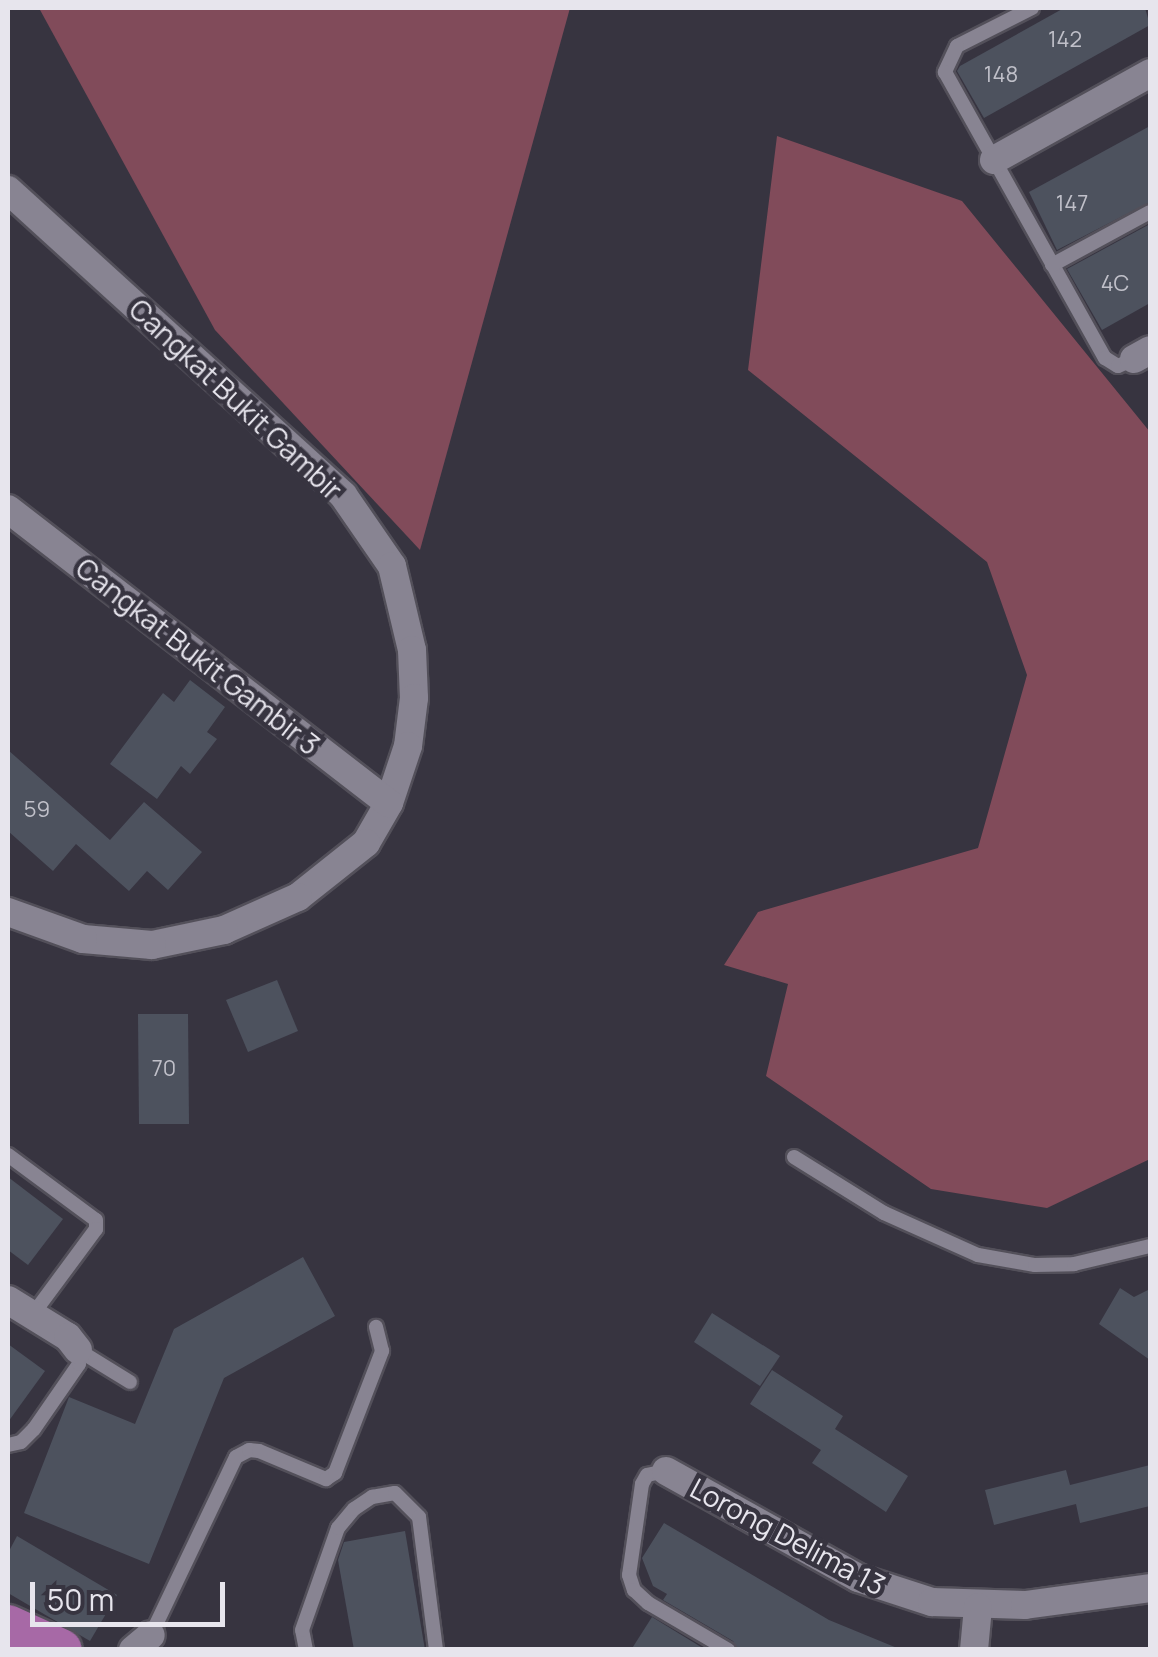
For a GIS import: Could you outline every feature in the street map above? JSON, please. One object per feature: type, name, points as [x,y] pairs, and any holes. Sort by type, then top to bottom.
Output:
[{"type":"main road","points":[[8,1626],[61,1650]]},
{"type":"street","points":[[994,160],[1150,73]]},
{"type":"street","name":"Cangkat Bukit Gambir","points":[[8,190],[343,495],[392,566],[412,650],[414,698],[408,746],[389,803],[366,842],[298,897],[224,930],[152,945],[44,928],[8,912]]},
{"type":"street","name":"Cangkat Bukit Gambir 3","points":[[8,509],[389,803]]},
{"type":"street","points":[[8,1300],[68,1337],[78,1350]]},
{"type":"street","name":"Lorong Delima 13","points":[[666,1470],[858,1578],[916,1598],[978,1606],[1150,1588]]},
{"type":"street","points":[[974,1650],[978,1606]]},
{"type":"lane","points":[[1032,8],[957,46],[947,60],[945,72],[1105,358],[1118,366],[1142,354]]},
{"type":"lane","points":[[1052,265],[1150,212]]},
{"type":"lane","points":[[8,1155],[96,1220],[96,1230],[32,1317]]},
{"type":"lane","points":[[794,1157],[884,1213],[978,1255],[1035,1265],[1074,1264],[1150,1246]]},
{"type":"lane","points":[[145,1645],[236,1457],[259,1450],[326,1480],[335,1473],[379,1360],[376,1327]]},
{"type":"lane","points":[[78,1350],[130,1382]]},
{"type":"lane","points":[[8,1446],[21,1442],[34,1429],[79,1364],[78,1350]]},
{"type":"lane","points":[[666,1470],[647,1475],[642,1484],[629,1575],[634,1590],[728,1650]]},
{"type":"lane","points":[[294,1650],[338,1528],[354,1508],[372,1497],[395,1493],[419,1518],[436,1650]]},
{"type":"lane","points":[[302,1630],[306,1650]]},
{"type":"shaded area","points":[[39,8],[570,8],[420,550],[215,330]]},
{"type":"shaded area","points":[[777,136],[962,201],[1150,432],[1150,1159],[1047,1208],[931,1189],[766,1076],[788,984],[724,965],[758,912],[978,848],[1027,675],[987,562],[748,370]]},
{"type":"building","points":[[1064,8],[1145,8],[1150,25],[984,118],[957,71],[960,66]]},
{"type":"building","points":[[1150,126],[1150,202],[1057,250],[1029,192]]},
{"type":"building","points":[[1150,224],[1150,303],[1102,330],[1067,269]]},
{"type":"building","points":[[190,680],[225,707],[207,732],[217,739],[190,774],[181,766],[157,799],[110,764],[163,693],[174,702]]},
{"type":"building","points":[[8,750],[110,840],[144,802],[202,852],[168,890],[147,871],[129,891],[76,844],[53,871],[8,831]]},
{"type":"building","points":[[277,980],[298,1031],[248,1052],[226,1000]]},
{"type":"building","points":[[138,1014],[188,1014],[189,1124],[139,1124]]},
{"type":"building","points":[[8,1177],[63,1219],[28,1265],[8,1250]]},
{"type":"building","points":[[303,1257],[335,1316],[224,1378],[149,1564],[24,1513],[69,1397],[135,1424],[174,1329]]},
{"type":"building","points":[[1120,1288],[1134,1297],[1150,1289],[1150,1360],[1099,1324]]},
{"type":"building","points":[[712,1313],[780,1356],[760,1386],[694,1342]]},
{"type":"building","points":[[8,1344],[45,1371],[8,1422]]},
{"type":"building","points":[[772,1370],[843,1416],[835,1429],[908,1476],[886,1512],[812,1463],[821,1450],[750,1404]]},
{"type":"building","points":[[1150,1465],[1150,1506],[1080,1523],[1076,1504],[994,1525],[985,1490],[1066,1470],[1070,1485]]},
{"type":"building","points":[[664,1523],[829,1620],[902,1650],[738,1650],[733,1641],[663,1600],[667,1594],[653,1586],[642,1558]]},
{"type":"building","points":[[405,1531],[425,1650],[354,1650],[338,1560],[344,1542]]},
{"type":"building","points":[[17,1536],[117,1595],[90,1641],[8,1593],[8,1553]]},
{"type":"building","points":[[652,1617],[706,1650],[631,1650]]}]
